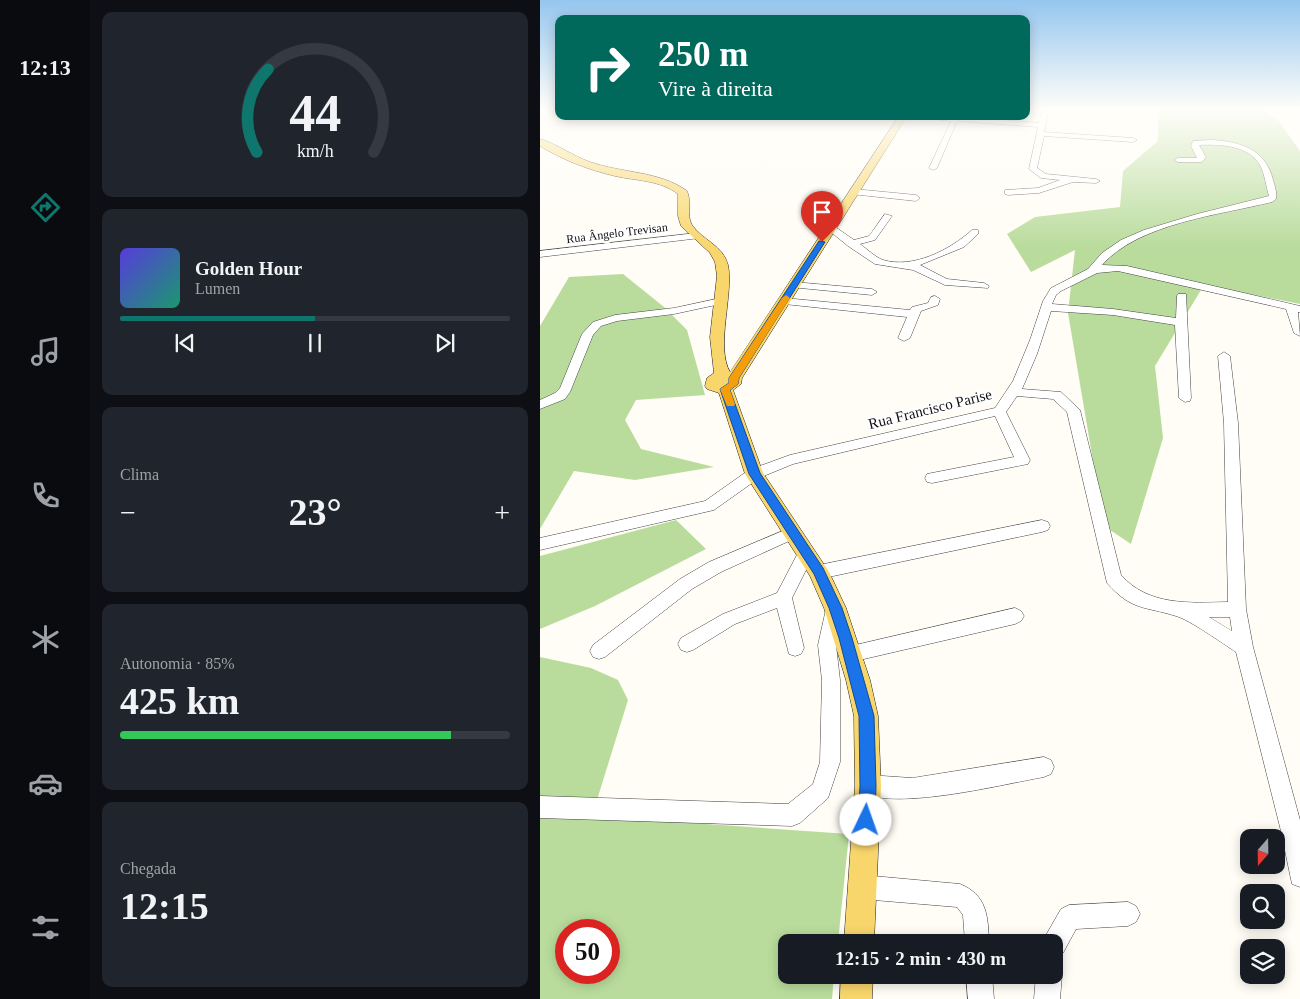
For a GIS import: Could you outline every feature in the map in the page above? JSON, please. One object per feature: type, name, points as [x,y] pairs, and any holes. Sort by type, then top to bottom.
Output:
[{"type":"main road","points":[[562,155],[583,163],[675,187],[684,196],[684,216],[687,226],[715,251],[721,262],[723,276],[717,337],[727,381],[754,474],[812,563],[835,608],[850,654],[866,716],[868,786],[859,934]]},
{"type":"main road","points":[[727,381],[784,301],[878,155]]},
{"type":"main road","points":[[856,999],[857,984]]},
{"type":"street","points":[[933,168],[938,155]]},
{"type":"street","points":[[1035,155],[1032,167],[1035,172],[1044,176],[1096,181]]},
{"type":"street","points":[[1178,160],[1199,160],[1202,157],[1200,155]]},
{"type":"street","points":[[1093,269],[1100,258],[1106,253],[1149,231],[1206,214],[1269,200],[1272,197],[1263,163],[1255,155]]},
{"type":"street","points":[[1044,176],[1052,184]]},
{"type":"street","points":[[1008,192],[1032,192],[1072,179]]},
{"type":"street","points":[[854,192],[916,198]]},
{"type":"street","points":[[851,244],[872,238],[888,216]]},
{"type":"street","points":[[831,228],[879,262],[909,266],[945,282],[984,286]]},
{"type":"street","points":[[909,266],[962,245],[975,232]]},
{"type":"street","name":"Rua Ângelo Trevisan","points":[[540,254],[697,236]]},
{"type":"street","name":"Rua Francisco Parise","points":[[540,544],[709,506],[726,496],[754,474],[790,460],[999,411],[1007,405],[1014,392],[1046,307],[1054,291],[1093,269],[1103,267],[1128,269],[1295,308]]},
{"type":"street","points":[[794,285],[872,292]]},
{"type":"street","points":[[1182,296],[1180,322],[1185,398]]},
{"type":"street","points":[[904,338],[916,309],[932,305],[935,299]]},
{"type":"street","points":[[540,405],[560,396],[566,389],[588,334],[597,324],[615,318],[674,311],[720,301]]},
{"type":"street","points":[[784,301],[914,314]]},
{"type":"street","points":[[1046,307],[1113,312],[1180,322]]},
{"type":"street","points":[[1295,308],[1300,333]]},
{"type":"street","points":[[1224,356],[1231,423],[1237,609],[1244,647],[1280,779],[1300,876]]},
{"type":"street","points":[[1014,392],[1056,395],[1073,410],[1113,578],[1120,590],[1144,601],[1183,611],[1244,647]]},
{"type":"street","points":[[932,478],[1023,460],[999,411]]},
{"type":"street","points":[[687,644],[729,619],[783,598],[812,563],[1042,526]]},
{"type":"street","points":[[599,650],[686,584],[715,567],[792,533]]},
{"type":"street","points":[[783,598],[795,648]]},
{"type":"street","points":[[540,807],[792,815],[821,791],[830,762],[831,680],[827,645],[835,608]]},
{"type":"street","points":[[1183,611],[1237,609]]},
{"type":"street","points":[[850,654],[1015,616]]},
{"type":"street","points":[[868,786],[912,789],[1044,767]]},
{"type":"street","points":[[862,887],[960,896],[970,900],[974,910],[976,934]]},
{"type":"street","points":[[1060,934],[1069,917],[1128,914]]},
{"type":"street","points":[[980,984],[981,999]]},
{"type":"street","points":[[1047,999],[1048,984]]},
{"type":"green space","points":[[1142,155],[1300,155],[1300,304],[1204,285],[1155,366],[1163,438],[1131,544],[1104,526],[1068,313],[1075,250],[1031,272],[1007,234],[1035,217],[1120,207],[1123,171]]},
{"type":"green space","points":[[623,274],[664,307],[687,330],[705,395],[636,400],[625,420],[641,449],[714,467],[635,480],[574,471],[540,529],[540,326],[569,277]]},
{"type":"green space","points":[[676,520],[706,549],[595,606],[540,629],[540,556]]},
{"type":"green space","points":[[540,657],[591,668],[618,680],[628,700],[592,816],[849,834],[839,934],[778,934],[778,984],[833,984],[832,999],[540,999]]},
{"type":"slow traffic","points":[[730,404],[725,389],[734,384],[734,378],[786,298]]},
{"type":"route","points":[[822,242],[734,378],[734,384],[725,389],[754,474],[819,572],[846,638],[866,716],[868,786],[866,820]]}]
